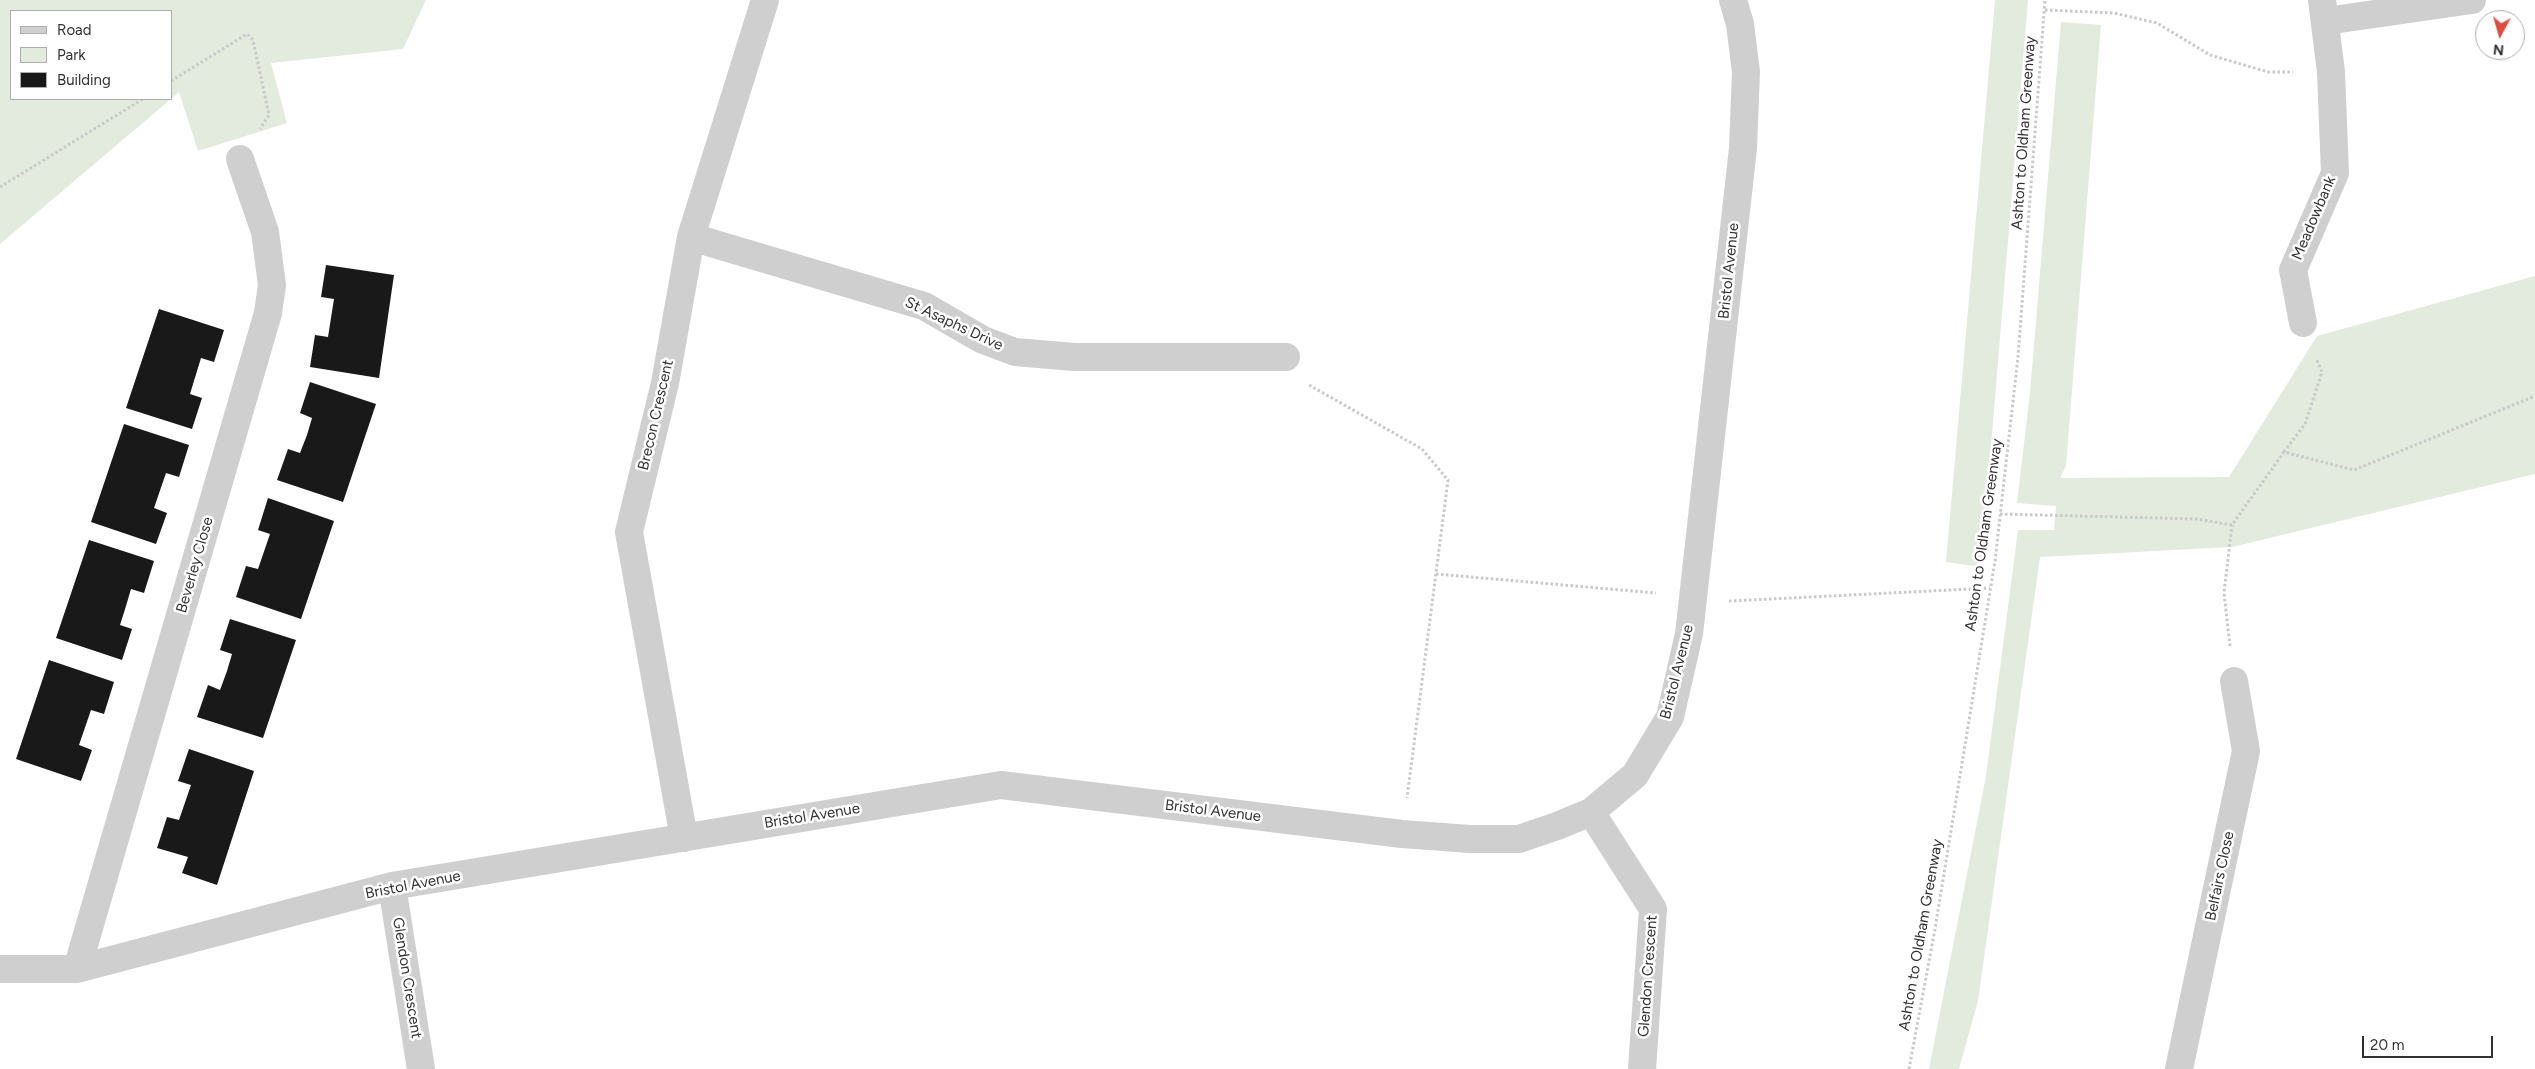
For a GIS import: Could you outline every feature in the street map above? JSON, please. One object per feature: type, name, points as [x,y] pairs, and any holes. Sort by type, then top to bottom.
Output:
[{"type":"street","name":"Brecon Crescent","points":[[684,838],[629,532],[666,383],[691,237],[765,0]]},
{"type":"street","name":"Bristol Avenue","points":[[0,969],[77,969],[392,886],[1001,785],[1402,834],[1470,839],[1519,838],[1557,826],[1591,812],[1635,775],[1670,717],[1689,634],[1742,148],[1746,72],[1740,24],[1733,0]]},
{"type":"street","name":"Meadowbank","points":[[2303,323],[2292,270],[2335,173],[2331,72],[2324,11],[2472,0]]},
{"type":"street","name":"Beverley Close","points":[[77,969],[268,313],[272,285],[265,232],[240,159]]},
{"type":"street","name":"St Asaphs Drive","points":[[691,237],[924,306],[983,340],[1014,352],[1074,357],[1286,357]]},
{"type":"street","name":"Belfairs Close","points":[[2179,1069],[2246,751],[2234,681]]},
{"type":"street","name":"Glendon Crescent","points":[[1591,812],[1653,908],[1642,1069]]},
{"type":"street","name":"Glendon Crescent","points":[[392,886],[421,1069]]},
{"type":"path","name":"Ashton to Oldham Greenway","points":[[1908,1069],[1935,929],[1990,588],[2000,514],[2019,348],[2045,0]]},
{"type":"path","points":[[2045,10],[2114,13],[2157,23],[2210,54],[2268,72],[2331,72]]},
{"type":"path","points":[[172,80],[247,34],[253,40],[269,115],[240,159]]},
{"type":"path","points":[[0,188],[141,100]]},
{"type":"path","points":[[2234,681],[2224,593],[2232,525],[2305,424],[2322,372],[2303,323]]},
{"type":"path","points":[[1286,357],[1301,380],[1422,449],[1448,480],[1402,834]]},
{"type":"path","points":[[2284,452],[2354,470],[2535,396]]},
{"type":"path","points":[[2000,514],[2197,519],[2232,525]]},
{"type":"path","points":[[1436,574],[1719,602],[1990,588]]},
{"type":"green space","points":[[0,0],[426,0],[403,49],[271,63],[287,123],[198,151],[179,92],[172,98],[172,10],[10,10],[10,100],[170,100],[0,244]]},
{"type":"green space","points":[[1995,0],[2028,0],[1981,567],[1946,562]]},
{"type":"green space","points":[[2061,22],[2101,25],[2066,466],[2060,478],[2229,477],[2317,336],[2535,276],[2535,474],[2232,547],[2040,557],[1978,1001],[1959,1069],[1929,1069],[1986,776],[2018,530],[2054,530],[2056,506],[2017,503],[2030,393]]},
{"type":"building","points":[[326,265],[394,275],[379,378],[310,367],[315,335],[328,337],[334,299],[321,297]]},
{"type":"building","points":[[159,309],[224,330],[214,362],[201,358],[190,394],[202,398],[192,429],[126,408]]},
{"type":"building","points":[[310,382],[376,404],[343,502],[277,480],[288,449],[300,453],[307,435],[312,418],[300,413]]},
{"type":"building","points":[[124,424],[189,445],[179,477],[166,473],[154,508],[167,513],[156,544],[91,522]]},
{"type":"building","points":[[268,498],[334,521],[301,619],[236,597],[246,566],[258,569],[270,534],[258,530]]},
{"type":"building","points":[[89,540],[154,561],[144,593],[131,589],[120,625],[132,629],[122,660],[56,638]]},
{"type":"building","points":[[230,619],[296,640],[263,738],[197,717],[208,685],[220,690],[227,671],[232,654],[220,650]]},
{"type":"building","points":[[49,660],[114,682],[104,714],[91,710],[79,745],[92,750],[81,781],[16,759]]},
{"type":"building","points":[[189,749],[254,771],[217,885],[182,873],[188,857],[157,848],[167,817],[179,820],[191,785],[178,781]]}]
